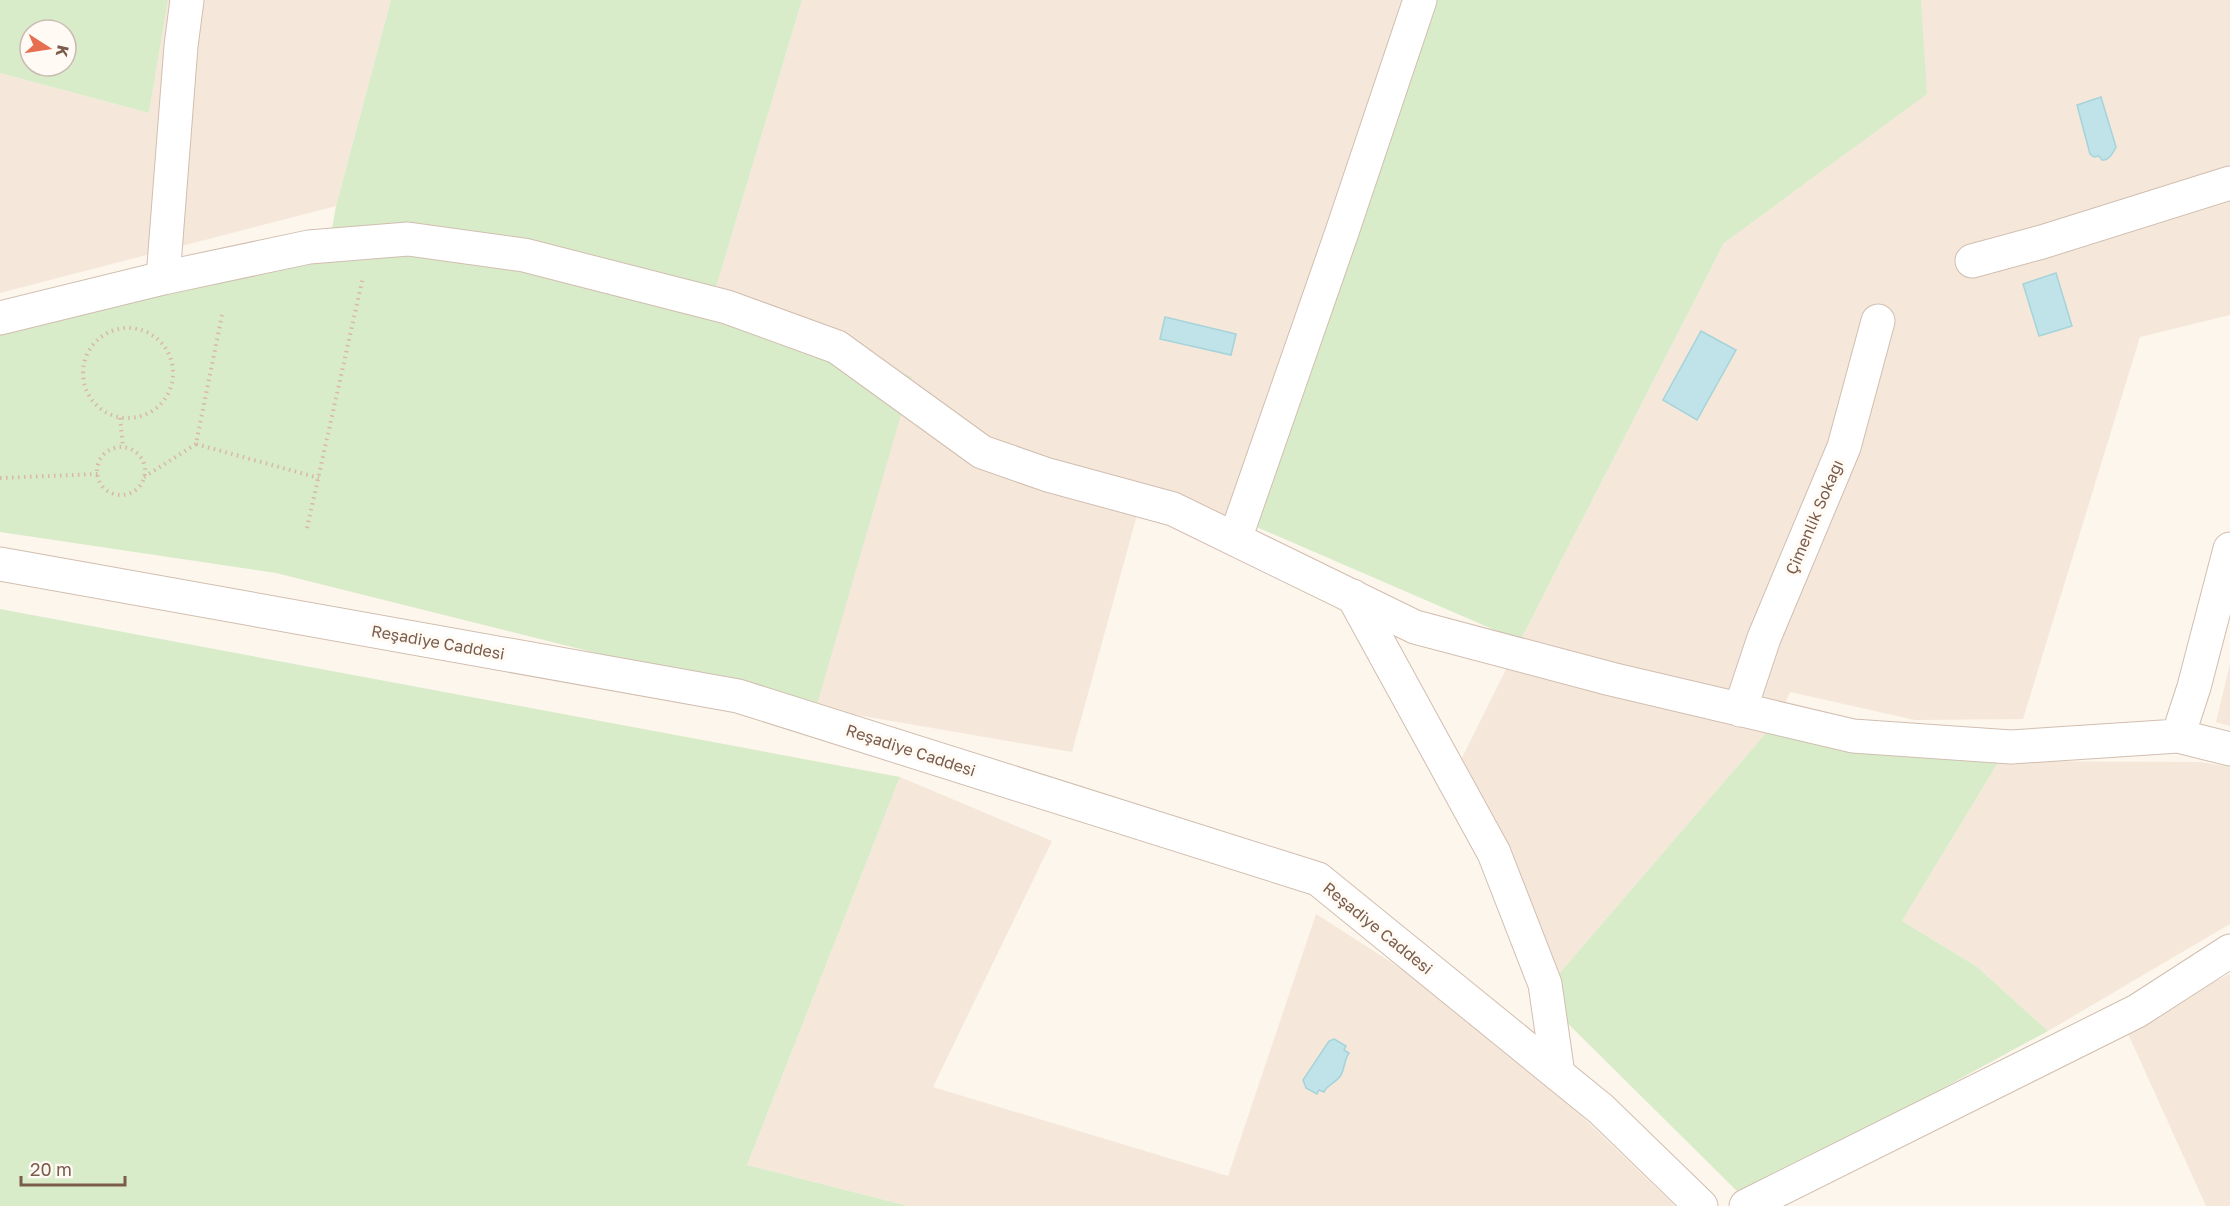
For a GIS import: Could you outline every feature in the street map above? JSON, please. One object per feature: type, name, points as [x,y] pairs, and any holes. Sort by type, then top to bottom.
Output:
[{"type":"street","points":[[163,278],[181,46],[187,0]]},
{"type":"street","points":[[1234,538],[1338,243],[1420,0]]},
{"type":"street","points":[[1972,261],[2042,242],[2230,183]]},
{"type":"street","points":[[0,318],[163,278],[309,247],[408,239],[524,255],[727,307],[837,347],[982,452],[1048,475],[1173,510],[1415,627],[1611,680],[1853,736],[2011,747],[2178,736],[2230,749]]},
{"type":"street","name":"Çimenlik Sokağı","points":[[1740,710],[1764,638],[1844,447],[1878,321]]},
{"type":"street","points":[[2178,736],[2194,687],[2230,549]]},
{"type":"street","name":"Reşadiye Caddesi","points":[[0,564],[738,696],[1318,879],[1601,1109],[1701,1206]]},
{"type":"street","points":[[1353,596],[1494,853],[1545,984],[1558,1074]]},
{"type":"street","points":[[1746,1206],[2137,1011],[2230,951]]},
{"type":"path","points":[[307,528],[364,273],[325,246]]},
{"type":"path","points":[[144,477],[144,469],[138,454],[123,447],[114,448],[101,458],[98,474],[104,489],[119,495],[135,491],[144,477],[196,444],[222,315]]},
{"type":"path","points":[[118,329],[142,330],[153,335],[165,349],[173,366],[173,378],[164,401],[155,410],[132,419],[120,418],[108,414],[90,398],[83,375],[84,362],[88,351],[106,334],[118,329]]},
{"type":"path","points":[[120,418],[123,447]]},
{"type":"path","points":[[196,444],[319,478]]},
{"type":"path","points":[[0,478],[98,474]]},
{"type":"shaded area","points":[[168,0],[391,0],[336,206],[0,293],[0,73],[149,113]]},
{"type":"shaded area","points":[[802,0],[1422,0],[1245,522],[1143,493],[1072,752],[816,708],[714,294]]},
{"type":"shaded area","points":[[1921,0],[2230,0],[2230,315],[2140,337],[2023,719],[1915,720],[1790,692],[1778,719],[1540,996],[1456,770],[1724,243],[1926,94]]},
{"type":"shaded area","points":[[2230,664],[2230,726],[2216,722]]},
{"type":"shaded area","points":[[1999,761],[2200,762],[2230,767],[2230,924],[2048,1031],[1976,966],[1902,921]]},
{"type":"shaded area","points":[[900,777],[1052,841],[933,1087],[1228,1176],[1316,914],[1483,1021],[1675,1206],[908,1206],[747,1165]]},
{"type":"shaded area","points":[[2230,974],[2230,1206],[2206,1206],[2124,1025]]},
{"type":"green space","points":[[0,0],[168,0],[149,113],[19,78],[78,78],[78,18],[18,18],[18,78],[0,73]]},
{"type":"green space","points":[[391,0],[802,0],[714,294],[912,377],[816,708],[276,573],[0,532],[0,328],[327,257],[336,206]]},
{"type":"green space","points":[[1422,0],[1921,0],[1927,94],[1724,243],[1520,641],[1245,522]]},
{"type":"green space","points":[[0,609],[900,777],[747,1165],[908,1206],[0,1206]]},
{"type":"green space","points":[[1778,719],[1999,761],[1902,921],[1976,966],[2048,1031],[1743,1197],[1540,996]]},
{"type":"water","points":[[2101,97],[2116,147],[2111,156],[2104,160],[2090,154],[2077,105]]},
{"type":"water","points":[[2056,273],[2072,326],[2039,336],[2023,284]]},
{"type":"water","points":[[1165,317],[1236,334],[1231,355],[1160,339]]},
{"type":"water","points":[[1701,331],[1736,350],[1697,420],[1663,400]]},
{"type":"water","points":[[1334,1039],[1346,1046],[1344,1050],[1349,1053],[1339,1078],[1324,1092],[1319,1090],[1317,1094],[1306,1088],[1303,1080],[1329,1041]]}]
